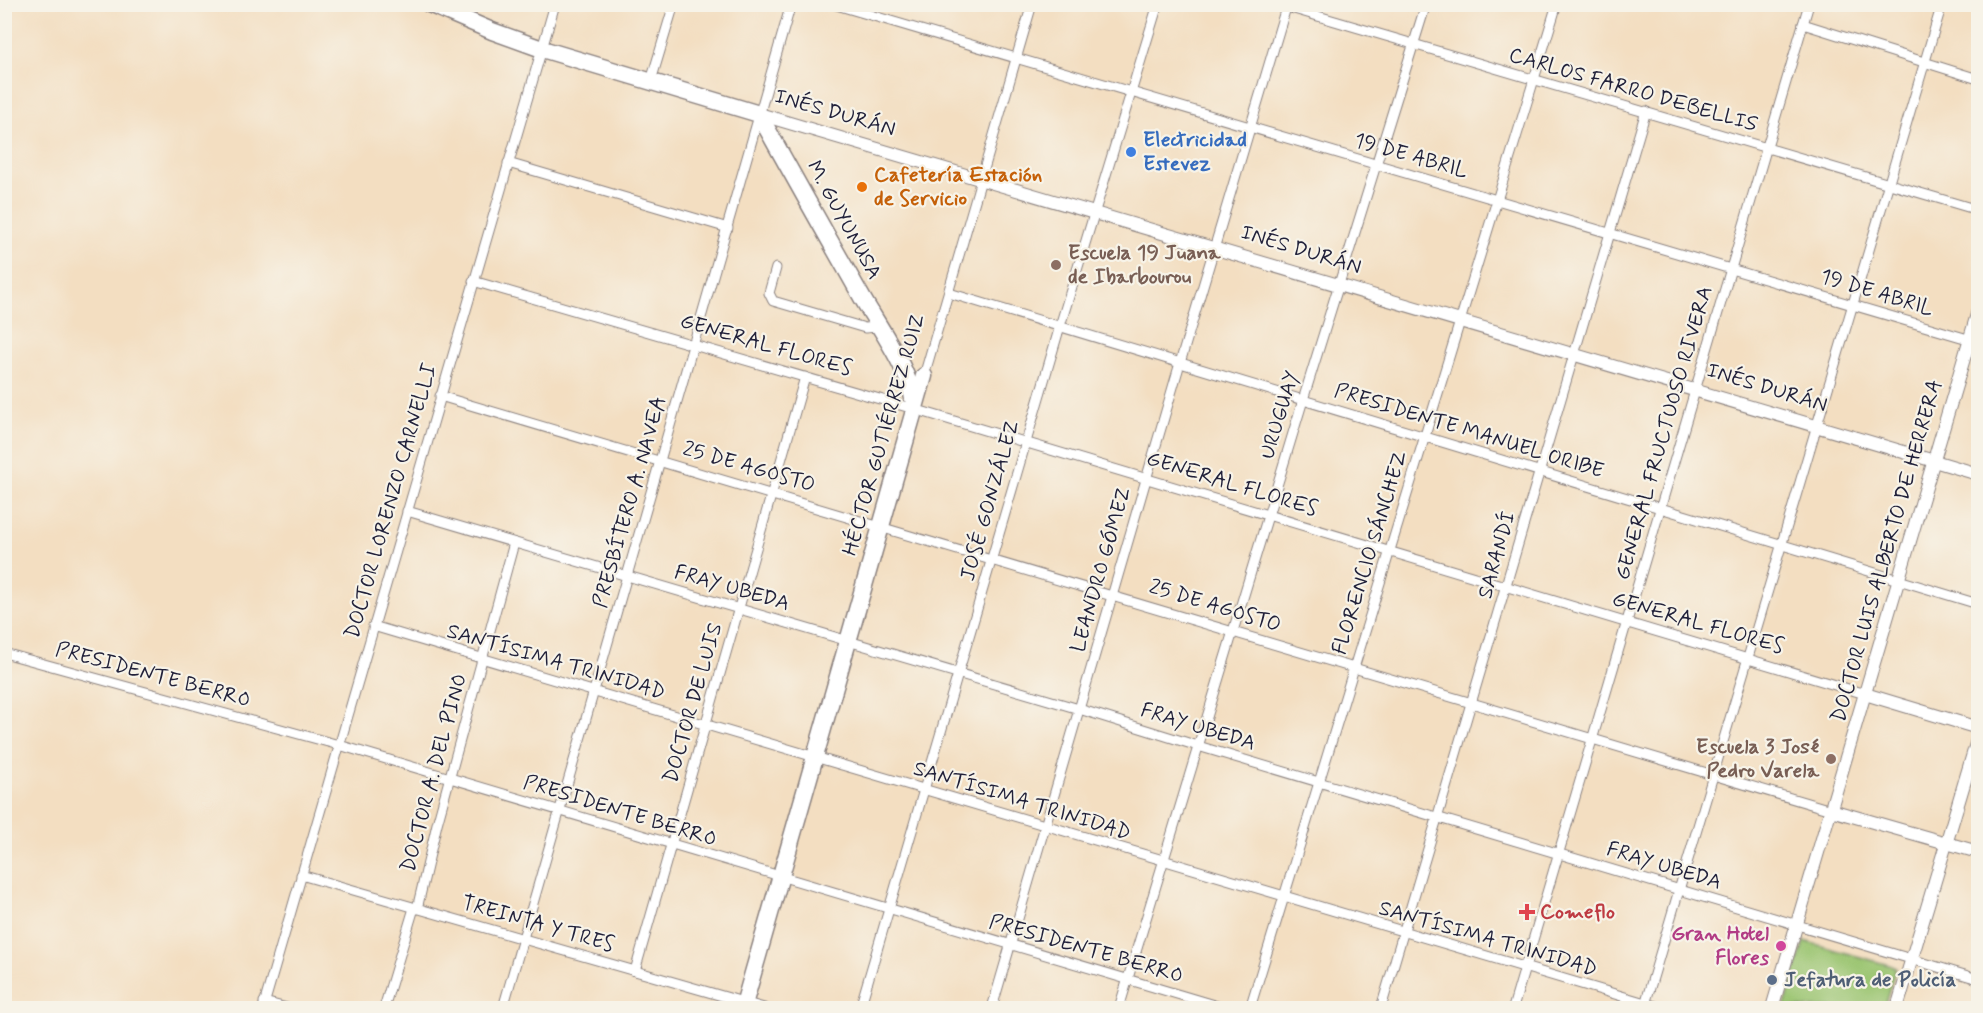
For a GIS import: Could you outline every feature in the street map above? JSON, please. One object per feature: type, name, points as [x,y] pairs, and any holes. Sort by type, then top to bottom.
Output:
[{"type":"highway","name":"INÉS DURÁN","points":[[436,6],[542,49],[759,114]]},
{"type":"highway","name":"M. GUYUNUSA","points":[[759,114],[891,347],[914,396],[914,409]]},
{"type":"highway","name":"M. GUYUNUSA","points":[[891,347],[924,376]]},
{"type":"highway","points":[[904,374],[915,377],[924,376]]},
{"type":"highway","name":"HÉCTOR GUTIÉRREZ RUIZ","points":[[744,1006],[924,376]]},
{"type":"street","name":"DOCTOR LORENZO CARNELLI","points":[[263,1005],[555,4]]},
{"type":"street","points":[[651,81],[674,4]]},
{"type":"street","name":"PRESBÍTERO A. NAVEA","points":[[503,1008],[791,4]]},
{"type":"street","name":"19 DE ABRIL","points":[[833,4],[1974,341]]},
{"type":"street","name":"HÉCTOR GUTIÉRREZ RUIZ","points":[[924,376],[1032,4]]},
{"type":"street","name":"JOSÉ GONZÁLEZ","points":[[860,1008],[1060,326],[1158,4]]},
{"type":"street","name":"URUGUAY","points":[[1119,1008],[1303,400],[1426,4]]},
{"type":"street","name":"FLORENCIO SÁNCHEZ","points":[[1250,1008],[1557,4]]},
{"type":"street","name":"GENERAL FRUCTUOSO RIVERA","points":[[1513,1008],[1809,4]]},
{"type":"street","points":[[1645,1006],[1942,4]]},
{"type":"street","name":"CARLOS FARRO DEBELLIS","points":[[1284,5],[1413,45],[1646,111],[1978,210]]},
{"type":"street","name":"LEANDRO GÓMEZ","points":[[992,1008],[1284,5]]},
{"type":"street","points":[[1803,24],[1978,79]]},
{"type":"street","name":"SARANDÍ","points":[[1382,1008],[1646,111]]},
{"type":"street","name":"INÉS DURÁN","points":[[759,114],[1978,474]]},
{"type":"street","points":[[508,163],[728,228]]},
{"type":"street","points":[[776,268],[769,293],[773,300],[865,328],[878,327]]},
{"type":"street","name":"GENERAL FLORES","points":[[473,281],[1026,442],[1978,728]]},
{"type":"street","name":"PRESIDENTE MANUEL ORIBE","points":[[949,294],[1978,604]]},
{"type":"street","name":"DOCTOR LUIS ALBERTO DE HERRERA","points":[[1772,1008],[1933,460],[1974,341],[1978,311]]},
{"type":"street","name":"DOCTOR DE LUIS","points":[[635,971],[805,377]]},
{"type":"street","name":"25 DE AGOSTO","points":[[440,396],[772,493],[1713,776],[1978,852]]},
{"type":"street","name":"FRAY UBEDA","points":[[407,511],[1079,709],[1978,979]]},
{"type":"street","name":"DOCTOR A. DEL PINO","points":[[384,1008],[416,909],[514,543]]},
{"type":"street","name":"SANTÍSIMA TRINIDAD","points":[[373,626],[1525,968],[1645,1006],[1662,1008]]},
{"type":"street","name":"PRESIDENTE BERRO","points":[[4,653],[339,745],[1224,1008]]},
{"type":"street","points":[[1897,1008],[1978,737]]},
{"type":"street","name":"TREINTA Y TRES","points":[[301,875],[635,971],[744,1006],[764,1008]]},
{"type":"street","points":[[263,1005],[287,1008]]},
{"type":"green space","points":[[1804,941],[1896,967],[1884,1008],[1784,1008]]},
{"type":"place","name":"Electricidad Estevez","points":[[1131,152]]},
{"type":"place","name":"Cafetería Estación de Servicio","points":[[862,187]]},
{"type":"place","name":"Escuela 19 Juana de Ibarbourou","points":[[1056,265]]},
{"type":"place","name":"Escuela 3 José Pedro Varela","points":[[1831,759]]},
{"type":"place","name":"Comeflo","points":[[1527,912]]},
{"type":"place","name":"Gran Hotel Flores","points":[[1781,946]]},
{"type":"place","name":"Jefatura de Policía","points":[[1772,980]]}]
